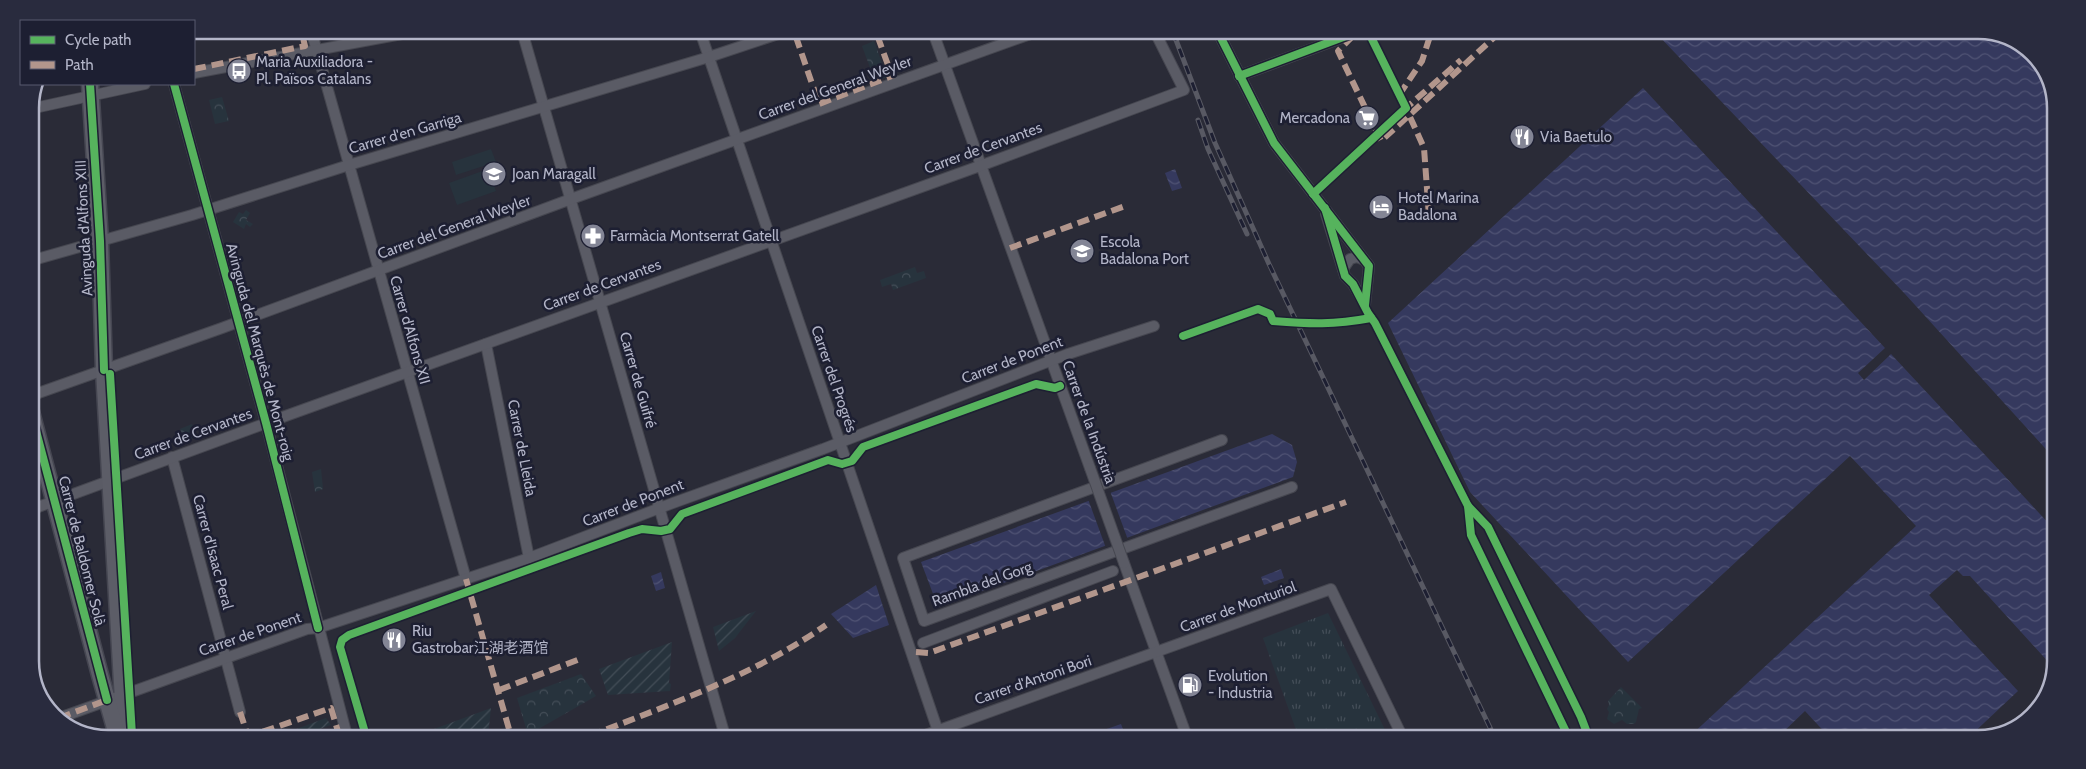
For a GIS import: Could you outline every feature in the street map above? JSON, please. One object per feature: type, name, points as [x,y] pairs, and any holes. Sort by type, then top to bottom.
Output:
[{"type":"main road","name":"Avinguda d'Alfons XIII","points":[[91,90],[111,480],[113,694],[124,730]]},
{"type":"main road","name":"Carrer de Baldomer Solà","points":[[39,443],[54,501],[113,694],[117,730]]},
{"type":"street","name":"Carrer d'Alfons XII","points":[[314,39],[466,579]]},
{"type":"street","points":[[195,73],[378,39]]},
{"type":"street","name":"Carrer de Guifré","points":[[524,39],[723,730]]},
{"type":"street","name":"Carrer del Progrés","points":[[703,39],[938,730]]},
{"type":"street","name":"Carrer d'en Garriga","points":[[39,259],[192,215],[349,165],[766,39]]},
{"type":"street","name":"Carrer de la Indústria","points":[[936,39],[1184,730]]},
{"type":"street","name":"Carrer del General Weyler","points":[[39,393],[1016,39]]},
{"type":"street","name":"Carrer de Cervantes","points":[[39,507],[980,166],[1184,90],[1158,39]]},
{"type":"street","points":[[1222,39],[1274,143],[1325,208],[1369,266],[1370,274],[1365,305],[1353,284],[1345,276],[1325,208]]},
{"type":"street","points":[[1240,76],[1339,39]]},
{"type":"street","points":[[39,106],[91,90],[136,85]]},
{"type":"street","name":"Avinguda del Marquès de Mont-roig","points":[[174,85],[237,322],[266,423],[345,730]]},
{"type":"street","points":[[1343,270],[1350,259],[1358,257],[1364,260]]},
{"type":"street","points":[[1353,284],[1364,283],[1370,274]]},
{"type":"street","name":"Carrer de Ponent","points":[[65,715],[113,694],[528,558],[840,442],[1051,360],[1154,326]]},
{"type":"street","name":"Carrer de Lleida","points":[[486,344],[528,558]]},
{"type":"street","name":"Rambla del Gorg","points":[[1222,440],[903,558],[924,621],[1292,487]]},
{"type":"street","name":"Carrer d'Isaac Peral","points":[[172,457],[240,712]]},
{"type":"street","points":[[923,643],[1113,571]]},
{"type":"street","name":"Carrer de Monturiol","points":[[1156,653],[1331,589],[1399,730]]},
{"type":"street","name":"Carrer d'Antoni Bori","points":[[947,730],[1156,653]]},
{"type":"green space","points":[[874,41],[887,77],[875,81],[862,46]]},
{"type":"green space","points":[[222,97],[229,121],[215,124],[209,100]]},
{"type":"green space","points":[[491,149],[496,162],[456,175],[452,162]]},
{"type":"green space","points":[[488,169],[496,191],[457,205],[449,183]]},
{"type":"green space","points":[[246,210],[250,213],[246,220],[253,224],[250,227],[246,224],[244,229],[233,222],[239,212],[243,214]]},
{"type":"green space","points":[[915,267],[917,273],[924,271],[926,278],[893,290],[891,284],[882,287],[880,280]]},
{"type":"green space","points":[[192,424],[197,437],[185,441],[180,429]]},
{"type":"green space","points":[[321,469],[323,489],[315,492],[312,472]]},
{"type":"green space","points":[[756,611],[735,638],[719,651],[713,627]]},
{"type":"green space","points":[[1328,613],[1385,730],[1296,730],[1263,638]]},
{"type":"green space","points":[[672,642],[670,691],[608,695],[599,669]]},
{"type":"green space","points":[[581,674],[596,696],[537,730],[527,730],[517,698]]},
{"type":"green space","points":[[1621,687],[1642,708],[1639,709],[1634,724],[1627,724],[1622,720],[1614,724],[1607,719],[1609,712],[1607,709],[1608,701]]},
{"type":"green space","points":[[491,708],[489,730],[431,730]]},
{"type":"green space","points":[[326,718],[331,725],[317,730],[294,730]]},
{"type":"water","points":[[1662,39],[1978,39],[2000,42],[2013,48],[2027,59],[2042,81],[2047,103],[2047,450],[1905,294]]},
{"type":"water","points":[[1643,88],[1885,348],[1858,373],[1864,380],[1891,354],[2047,522],[2047,661],[1970,576],[1963,576],[1957,570],[1929,595],[2018,691],[1977,730],[1823,730],[1805,711],[1785,730],[1697,730],[1916,526],[1850,456],[1628,662],[1470,492],[1388,323]]},
{"type":"water","points":[[1175,169],[1182,188],[1172,191],[1165,173]]},
{"type":"water","points":[[1272,434],[1292,445],[1297,462],[1293,477],[938,607],[921,562]]},
{"type":"water","points":[[1281,569],[1284,578],[1264,585],[1261,577]]},
{"type":"water","points":[[661,572],[665,588],[656,591],[651,576]]},
{"type":"water","points":[[876,585],[889,625],[853,638],[831,614]]},
{"type":"water","points":[[1121,724],[1123,730],[1104,730]]},
{"type":"pier","points":[[1110,491],[1128,540],[1106,548],[1088,499]]},
{"type":"railway","points":[[1176,39],[1215,143],[1269,264],[1491,730]]},
{"type":"railway","points":[[1198,120],[1208,149],[1247,234]]},
{"type":"marked path","points":[[195,69],[305,46],[303,39]]},
{"type":"marked path","points":[[797,39],[819,104],[892,76],[879,39]]},
{"type":"marked path","points":[[1350,39],[1338,51],[1381,141],[1492,39]]},
{"type":"marked path","points":[[1399,95],[1422,61],[1429,39]]},
{"type":"marked path","points":[[1429,216],[1424,148],[1406,108],[1461,60]]},
{"type":"marked path","points":[[1010,248],[1125,206]]},
{"type":"marked path","points":[[916,652],[929,653],[1346,502]]},
{"type":"marked path","points":[[466,579],[509,730]]},
{"type":"marked path","points":[[605,730],[741,674],[799,643],[826,625]]},
{"type":"marked path","points":[[499,690],[580,659]]},
{"type":"marked path","points":[[65,716],[107,700]]},
{"type":"marked path","points":[[268,730],[331,708],[338,730]]},
{"type":"marked path","points":[[240,712],[246,730]]},
{"type":"cycle path","points":[[1222,39],[1274,143],[1369,266],[1365,305]]},
{"type":"cycle path","points":[[1239,76],[1338,39]]},
{"type":"cycle path","points":[[1313,194],[1406,108],[1372,39]]},
{"type":"cycle path","points":[[90,85],[100,241],[104,370]]},
{"type":"cycle path","points":[[174,85],[266,423],[318,628]]},
{"type":"cycle path","points":[[1325,208],[1345,276],[1353,284],[1375,323],[1468,506],[1488,527],[1586,730]]},
{"type":"cycle path","points":[[1183,336],[1258,309],[1270,314],[1273,321],[1322,323],[1371,318]]},
{"type":"cycle path","points":[[110,374],[132,730]]},
{"type":"cycle path","points":[[364,730],[340,647],[342,640],[349,635],[629,533],[642,529],[661,531],[670,529],[682,514],[828,460],[842,464],[852,461],[863,447],[1036,384],[1055,388],[1060,386]]},
{"type":"cycle path","points":[[39,442],[107,700]]},
{"type":"cycle path","points":[[1468,506],[1471,535],[1565,730]]},
{"type":"place","name":"Maria Auxiliadora - Pl. Països Catalans","points":[[239,71]]},
{"type":"place","name":"Mercadona","points":[[1367,118]]},
{"type":"place","name":"Via Baetulo","points":[[1522,137]]},
{"type":"place","name":"Joan Maragall","points":[[494,174]]},
{"type":"place","name":"Hotel Marina Badalona","points":[[1381,207]]},
{"type":"place","name":"Farmàcia Montserrat Gatell","points":[[593,236]]},
{"type":"place","name":"Escola Badalona Port","points":[[1082,251]]},
{"type":"place","name":"Riu Gastrobar江湖老酒馆","points":[[394,640]]},
{"type":"place","name":"Evolution - Industria","points":[[1190,685]]}]
